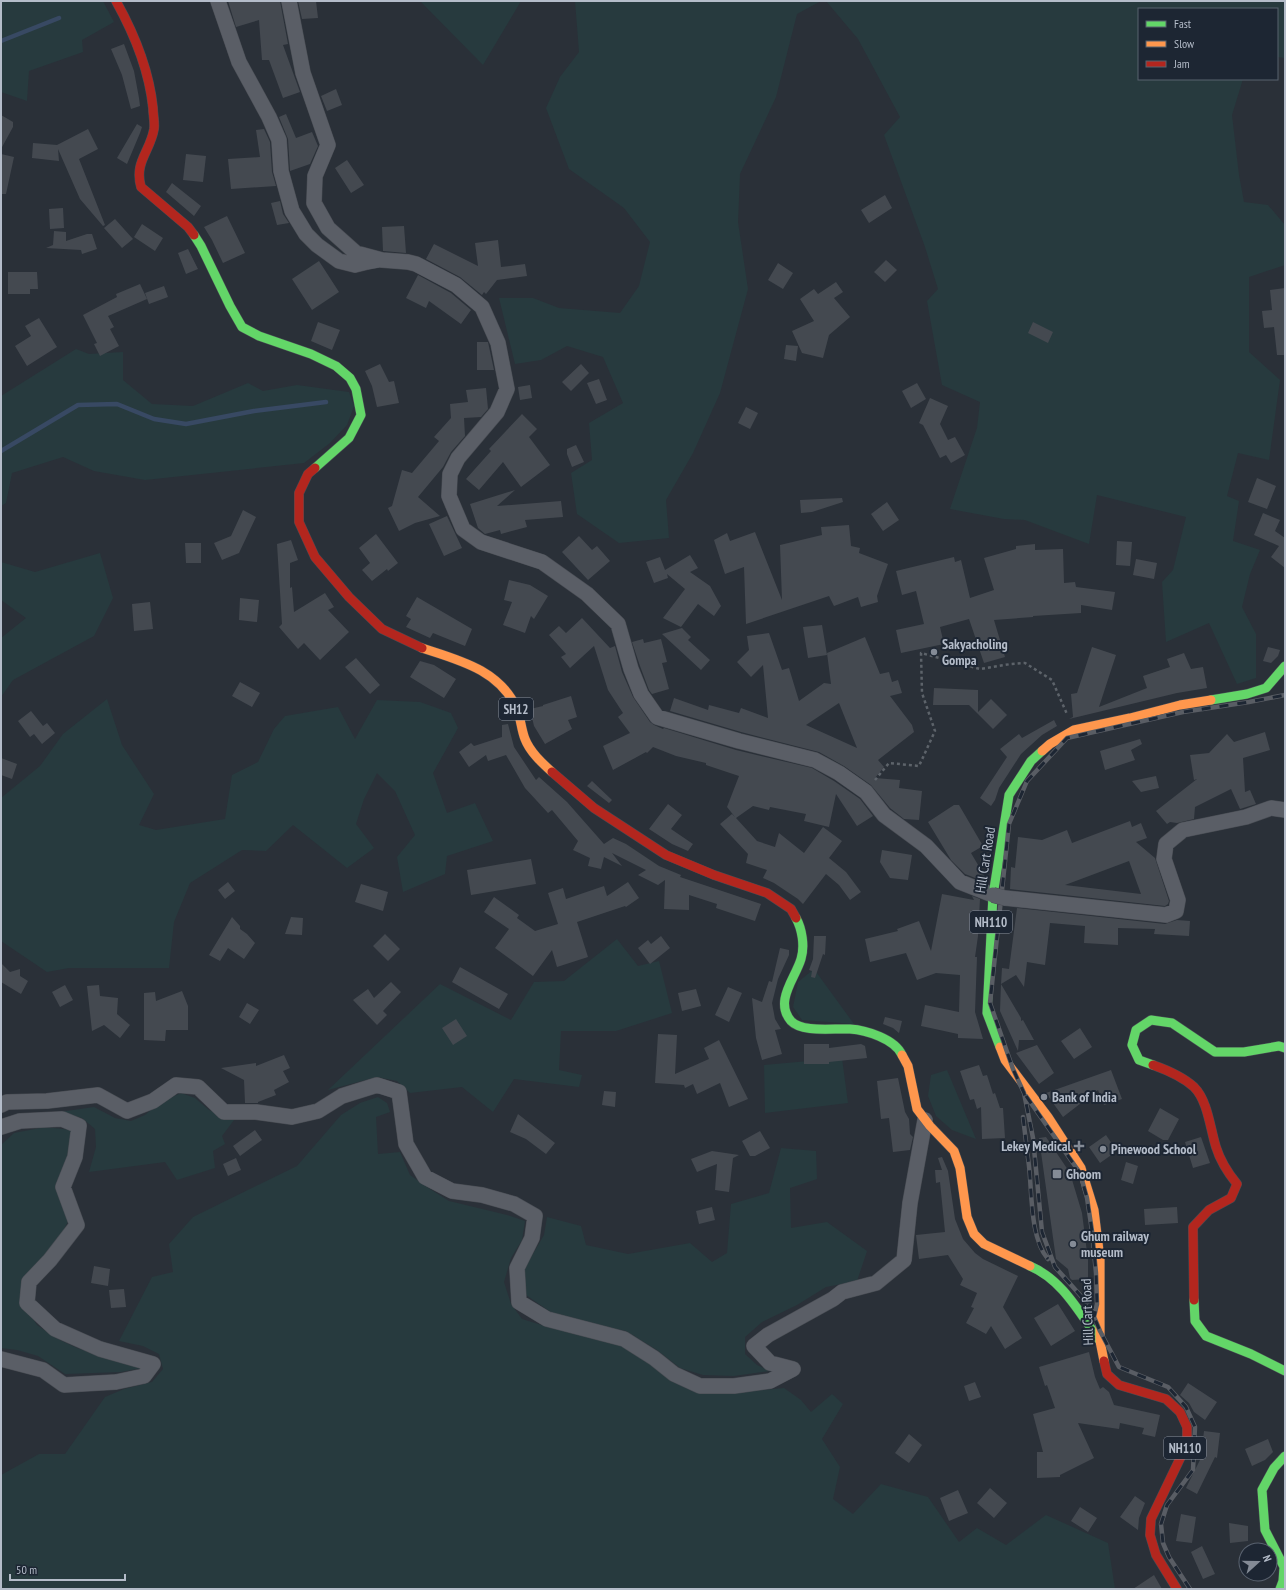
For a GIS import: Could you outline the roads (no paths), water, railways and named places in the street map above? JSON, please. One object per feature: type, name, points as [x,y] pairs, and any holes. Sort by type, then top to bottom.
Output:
[{"type":"main road","name":"SH12","points":[[116,1],[129,23],[140,49],[152,90],[154,130],[138,169],[138,179],[142,187],[188,227],[201,246],[230,306],[242,326],[259,336],[311,354],[336,366],[350,378],[356,389],[362,415],[349,438],[308,474],[299,493],[299,522],[315,557],[349,597],[382,629],[415,646],[462,661],[491,676],[507,691],[517,710],[525,740],[537,758],[594,808],[666,855],[714,875],[767,893],[791,909],[801,927],[802,942],[801,958],[790,983],[784,1002],[785,1012],[792,1022],[802,1028],[852,1029],[885,1038],[900,1050],[908,1066],[917,1109],[925,1120],[954,1151],[960,1168],[967,1218],[974,1234],[984,1244],[1037,1269],[1061,1287],[1100,1341]]},
{"type":"main road","name":"Hill Cart Road","points":[[1177,1589],[1156,1555],[1150,1536],[1151,1520],[1186,1444],[1186,1427],[1180,1412],[1166,1399],[1119,1385],[1107,1374],[1100,1341],[1100,1259],[1094,1210],[1081,1168],[1048,1117],[1005,1060],[987,1012],[1009,795],[1031,761],[1050,744],[1074,730],[1180,705],[1247,694],[1266,688],[1285,666]]},
{"type":"main road","points":[[1285,1048],[1279,1046],[1244,1052],[1215,1052],[1172,1022],[1151,1020],[1136,1030],[1132,1045],[1139,1060],[1174,1074],[1195,1087],[1203,1102],[1216,1147],[1226,1171],[1237,1184],[1231,1198],[1210,1210],[1193,1228],[1192,1268],[1195,1321],[1206,1336],[1251,1354],[1285,1371]]},
{"type":"main road","points":[[1280,1589],[1283,1582],[1284,1566],[1265,1530],[1262,1490],[1274,1468],[1285,1456]]},
{"type":"street","points":[[218,1],[239,62],[279,140],[281,171],[292,211],[306,234],[339,261],[356,266],[367,262],[382,260]]},
{"type":"street","points":[[289,1],[303,73],[328,145],[314,176],[314,203],[328,228],[356,253],[382,260],[416,264],[456,285],[482,307],[498,343],[507,389],[497,412],[458,458],[450,474],[449,496],[463,530],[481,542],[542,562],[588,594],[618,624],[640,694],[657,717],[740,741],[815,760],[839,773],[866,792],[884,815],[926,846],[960,882],[999,897],[1166,914],[1176,911],[1178,900],[1164,859],[1166,844],[1183,830],[1246,817],[1271,808],[1285,810]]},
{"type":"street","points":[[1,1105],[7,1102],[48,1101],[98,1095],[127,1111],[153,1101],[176,1085],[198,1087],[224,1112],[256,1112],[292,1117],[318,1111],[342,1096],[376,1085],[399,1092],[406,1144],[425,1177],[452,1191],[482,1196],[514,1204],[535,1216],[532,1238],[517,1268],[520,1302],[547,1319],[624,1339],[654,1358],[674,1374],[700,1386],[734,1386],[770,1381],[793,1369],[770,1363],[754,1346],[768,1335],[833,1299],[842,1292],[876,1283],[904,1260],[910,1203],[925,1120]]},
{"type":"street","points":[[1,1127],[20,1121],[62,1119],[79,1126],[75,1157],[63,1187],[77,1224],[50,1260],[29,1282],[27,1303],[55,1329],[100,1349],[153,1364],[144,1376],[116,1382],[64,1385],[43,1370],[1,1359]]},
{"type":"waterway","points":[[1,41],[59,18]]},
{"type":"waterway","points":[[1,451],[78,405],[117,404],[154,419],[186,424],[254,411],[326,402]]},
{"type":"railway","points":[[1190,1589],[1169,1557],[1163,1543],[1161,1524],[1167,1505],[1193,1470],[1195,1427],[1186,1407],[1168,1387],[1119,1367],[1100,1331],[1089,1305],[1055,1267],[1042,1232],[1033,1138],[1024,1093],[1013,1069],[990,1003],[1009,824],[1027,781],[1067,738],[1183,712],[1285,695]]},
{"type":"railway","points":[[1026,1096],[1080,1173],[1087,1198],[1092,1231],[1097,1304],[1094,1317]]},
{"type":"railway","points":[[1023,1117],[1035,1228],[1042,1250],[1048,1259]]},
{"type":"place","name":"Sakyacholing Gompa","points":[[934,652]]},
{"type":"place","name":"Bank of India","points":[[1044,1097]]},
{"type":"place","name":"Lekey Medical","points":[[1079,1146]]},
{"type":"place","name":"Pinewood School","points":[[1103,1149]]},
{"type":"place","name":"Ghoom","points":[[1057,1174]]},
{"type":"place","name":"Ghum railway museum","points":[[1073,1244]]}]
